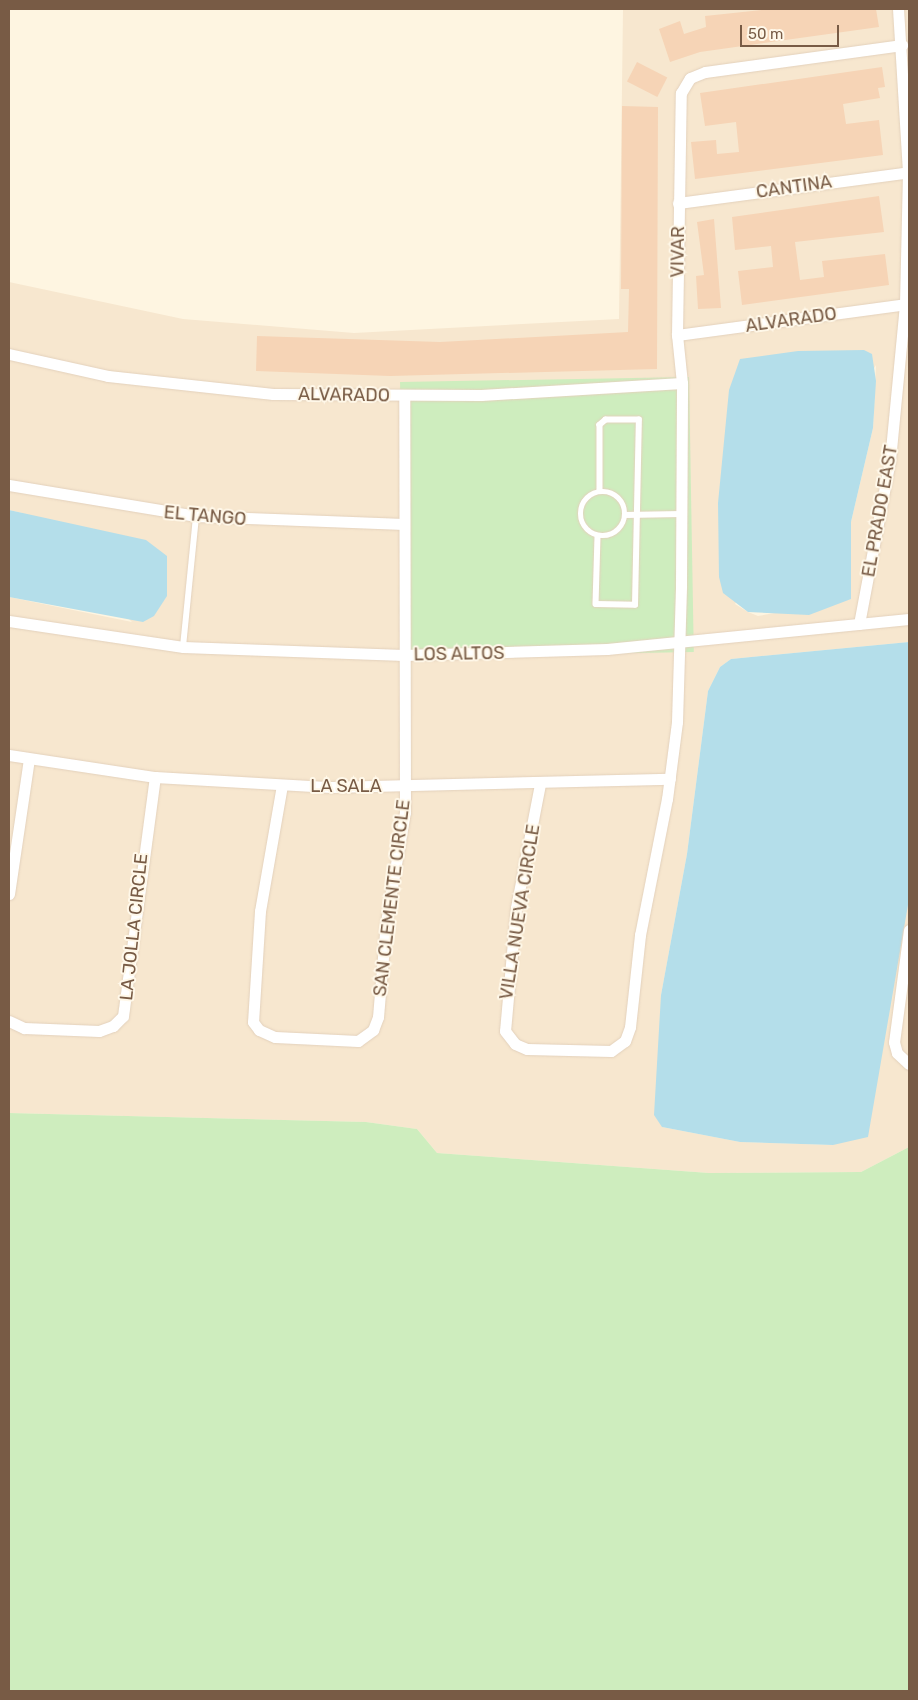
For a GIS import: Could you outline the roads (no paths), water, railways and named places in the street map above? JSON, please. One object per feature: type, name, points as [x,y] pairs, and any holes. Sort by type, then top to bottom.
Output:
[{"type":"street","name":"EL PRADO EAST","points":[[860,624],[890,460],[905,304],[909,172],[902,44],[898,9]]},
{"type":"street","name":"VIVAR","points":[[680,644],[682,383],[677,335],[680,99],[690,78],[705,72],[902,44]]},
{"type":"street","name":"CANTINA","points":[[678,203],[909,172]]},
{"type":"street","name":"ALVARADO","points":[[677,335],[905,304]]},
{"type":"street","name":"ALVARADO","points":[[9,354],[83,372],[215,390],[404,396],[529,394],[682,383]]},
{"type":"street","name":"SAN CLEMENTE CIRCLE","points":[[282,785],[260,911],[252,1017],[255,1026],[269,1036],[352,1042],[369,1035],[378,1017],[405,786],[404,396]]},
{"type":"street","name":"EL TANGO","points":[[9,485],[196,516],[404,524]]},
{"type":"street","name":"LOS ALTOS","points":[[9,621],[183,647],[404,655],[680,644],[909,619]]},
{"type":"street","points":[[670,778],[680,644]]},
{"type":"street","name":"LA SALA","points":[[9,755],[155,777],[282,785],[540,784],[670,778]]},
{"type":"street","points":[[9,894],[30,759]]},
{"type":"street","name":"LA JOLLA CIRCLE","points":[[9,1021],[24,1028],[99,1031],[113,1026],[123,1016],[155,777]]},
{"type":"street","name":"VILLA NUEVA CIRCLE","points":[[540,784],[515,917],[505,1031],[515,1044],[526,1049],[603,1052],[621,1046],[629,1032],[640,935],[670,778]]},
{"type":"street","points":[[909,936],[894,1026],[899,1056],[909,1064]]},
{"type":"lane","points":[[598,537],[596,604],[635,605],[639,515],[639,420],[606,420],[600,425],[600,489]]},
{"type":"lane","points":[[600,489],[620,499],[625,515],[614,535],[598,537],[586,531],[584,501],[600,489]]},
{"type":"lane","points":[[625,515],[682,514]]},
{"type":"lane","points":[[183,647],[196,516]]},
{"type":"water","points":[[864,350],[872,354],[876,381],[873,428],[851,522],[851,599],[809,615],[748,612],[723,593],[719,577],[718,503],[729,390],[740,359],[798,351]]},
{"type":"water","points":[[9,510],[146,540],[167,556],[167,596],[154,616],[143,622],[9,597]]},
{"type":"water","points":[[909,642],[909,899],[868,1137],[833,1145],[740,1142],[662,1127],[654,1115],[661,995],[687,854],[708,691],[720,667],[731,659]]}]
